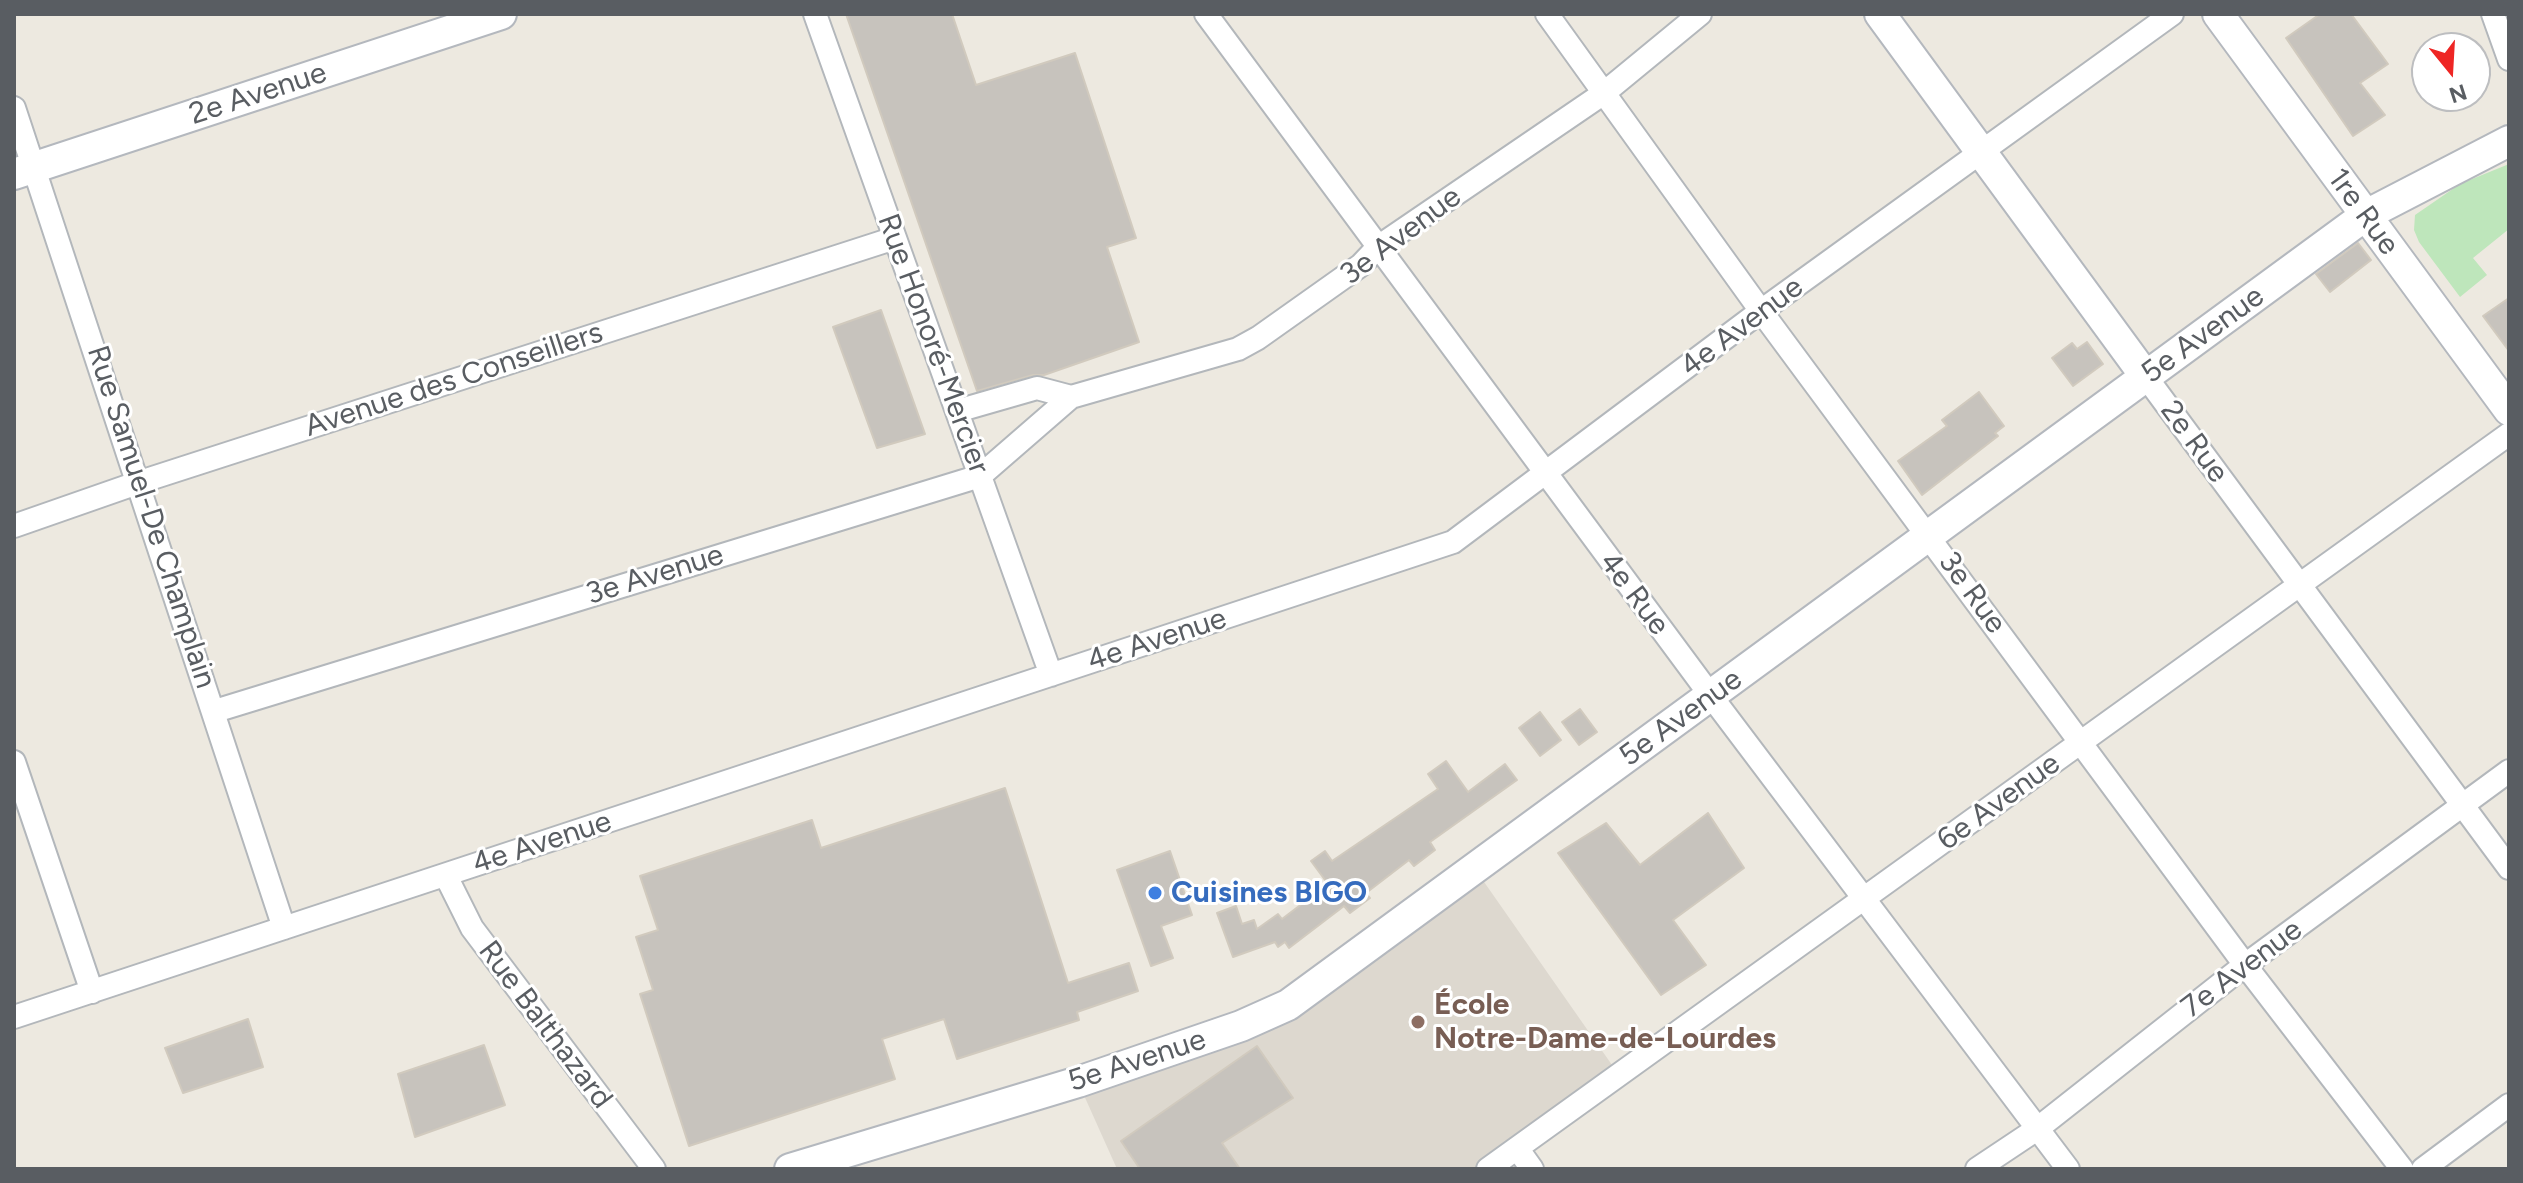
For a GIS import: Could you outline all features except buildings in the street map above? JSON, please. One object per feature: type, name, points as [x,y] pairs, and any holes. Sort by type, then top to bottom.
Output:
[{"type":"street","name":"2e Avenue","points":[[24,171],[501,14]]},
{"type":"street","name":"Rue Honoré-Mercier","points":[[815,14],[1051,675]]},
{"type":"street","name":"4e Rue","points":[[1206,14],[1545,474],[2068,1169]]},
{"type":"street","name":"3e Rue","points":[[1547,14],[1761,311],[1930,535],[2245,965],[2402,1169]]},
{"type":"street","name":"3e Avenue","points":[[215,711],[980,476],[1071,397],[1238,349],[1315,299],[1361,265],[1378,247],[1604,93],[1700,14]]},
{"type":"street","name":"2e Rue","points":[[1880,14],[2509,868]]},
{"type":"street","name":"4e Avenue","points":[[14,1017],[1453,542],[1761,311],[2172,14]]},
{"type":"street","name":"1re Rue","points":[[2218,14],[2509,410]]},
{"type":"street","points":[[2493,14],[2509,59]]},
{"type":"street","name":"Rue Samuel-De Champlain","points":[[14,108],[24,171],[140,482],[284,928]]},
{"type":"street","name":"5e Avenue","points":[[790,1169],[1078,1082],[1241,1026],[1288,1005],[2366,215],[2509,141]]},
{"type":"street","name":"Avenue des Conseillers","points":[[14,526],[140,482],[895,238]]},
{"type":"street","name":"3e Avenue","points":[[957,411],[1037,388],[1071,397]]},
{"type":"street","name":"6e Avenue","points":[[1488,1169],[2509,434]]},
{"type":"street","points":[[14,762],[92,992]]},
{"type":"street","name":"7e Avenue","points":[[1977,1169],[2037,1129],[2245,965],[2509,771]]},
{"type":"street","name":"Rue Balthazard","points":[[446,876],[472,928],[654,1169]]},
{"type":"street","points":[[2423,1169],[2509,1105]]},
{"type":"street","points":[[1517,1148],[1532,1169]]},
{"type":"shaded area","name":"École Notre-Dame-de-Lourdes","points":[[1475,869],[1619,1075],[1488,1169],[1117,1169],[1078,1082],[1241,1026]]},
{"type":"green space","points":[[2509,164],[2509,229],[2473,258],[2487,275],[2460,297],[2419,242],[2414,230],[2415,215],[2460,184]]},
{"type":"place","name":"Cuisines BIGO","points":[[1155,893]]},
{"type":"place","name":"École Notre-Dame-de-Lourdes","points":[[1418,1022]]}]
